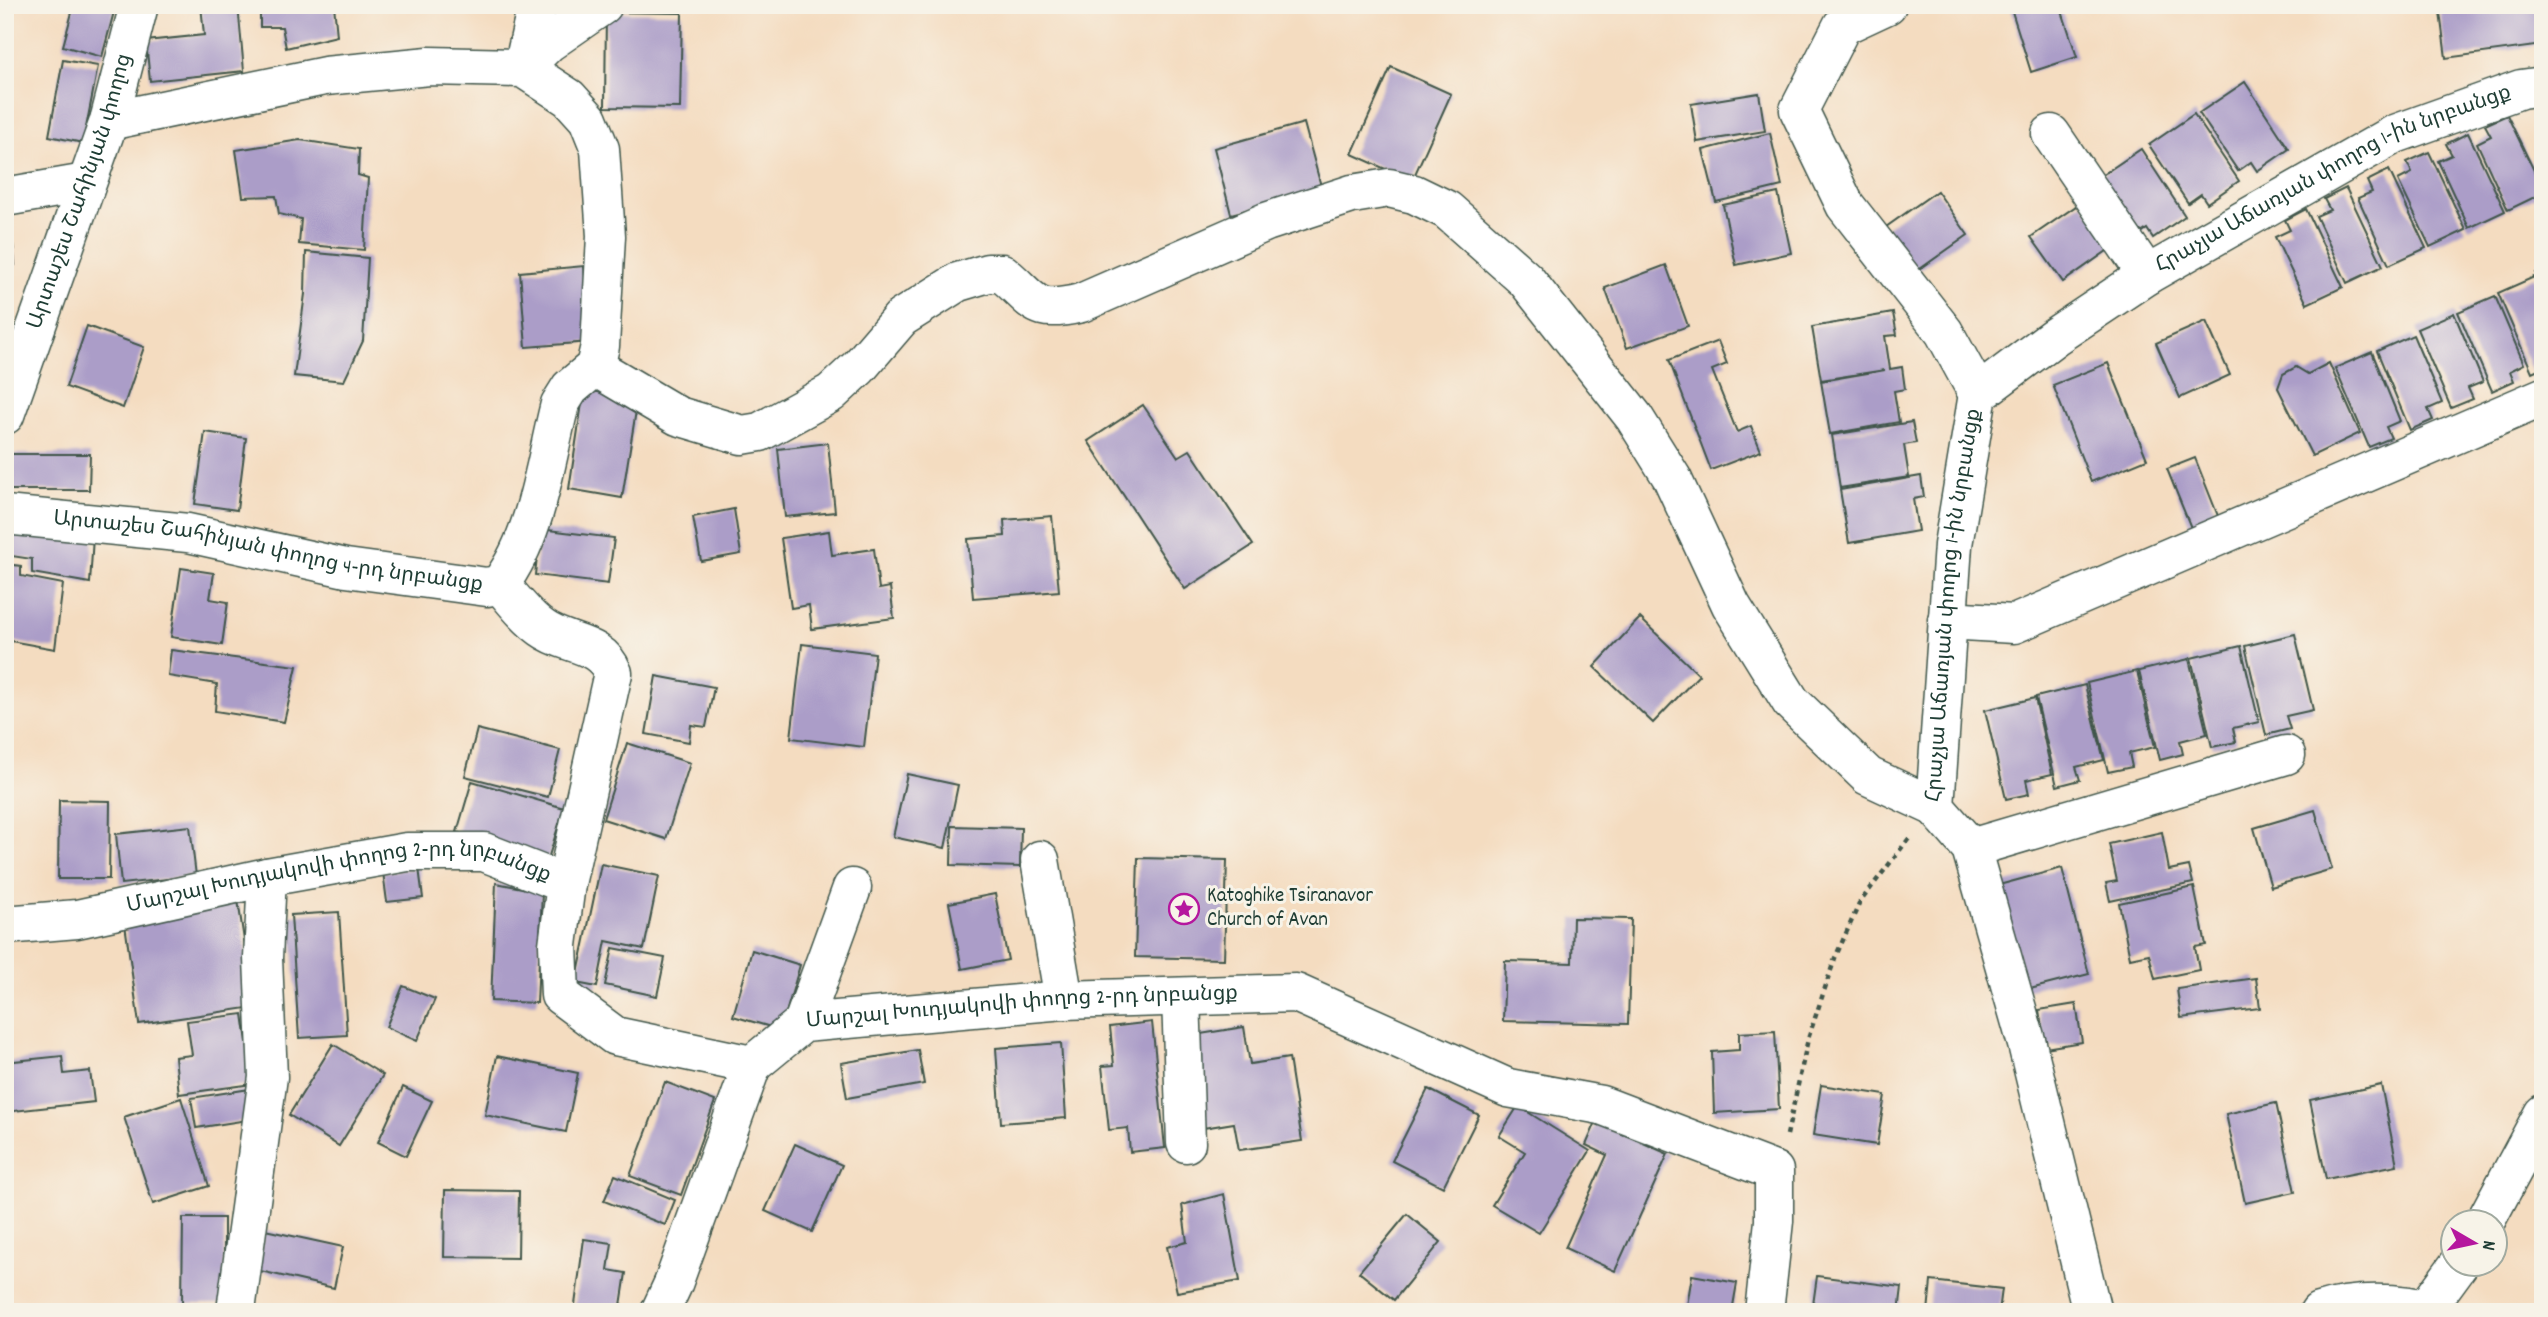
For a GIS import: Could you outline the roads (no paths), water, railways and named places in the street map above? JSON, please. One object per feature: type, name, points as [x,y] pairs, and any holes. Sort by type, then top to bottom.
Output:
[{"type":"street","name":"Արտաշես Շահինյան փողոց","points":[[5,415],[109,121],[139,5]]},
{"type":"street","points":[[523,68],[537,5]]},
{"type":"street","points":[[523,68],[548,43],[603,5]]},
{"type":"street","points":[[1887,5],[1842,26],[1799,110],[1845,205],[1944,332],[1978,394]]},
{"type":"street","points":[[109,121],[326,76],[429,66],[523,68],[569,98],[588,119],[600,149],[606,236],[600,346],[595,367],[678,416],[742,435],[760,432],[831,393],[901,318],[958,282],[988,273],[1002,273],[1041,308],[1059,308],[1080,303],[1278,218],[1352,194],[1389,188],[1414,194],[1447,210],[1527,280],[1634,417],[1672,478],[1731,605],[1791,702],[1868,776],[1935,807]]},
{"type":"street","name":"Հրաչյա Աճառյան փողոց 1-ին նրբանցք","points":[[2092,1312],[2027,1044],[1971,848],[1935,807],[1953,545],[1978,394],[2054,337],[2147,275],[2395,134],[2521,89],[2543,86]]},
{"type":"street","points":[[2051,134],[2147,275]]},
{"type":"street","points":[[5,197],[86,183]]},
{"type":"street","name":"Արտաշես Շահինյան փողոց 4-րդ նրբանցք","points":[[5,515],[188,533],[346,568],[487,587],[500,584],[509,573],[533,512],[560,404],[569,388],[595,367]]},
{"type":"street","points":[[1947,620],[2014,624],[2543,397]]},
{"type":"street","points":[[500,584],[538,625],[549,633],[601,654],[613,673],[566,884]]},
{"type":"street","points":[[1971,848],[2286,755]]},
{"type":"street","name":"Մարշալ Խուդյակովի փողոց 2-րդ նրբանցք","points":[[5,925],[77,919],[267,877],[407,852],[484,852],[566,884],[558,945],[560,995],[615,1036],[752,1066],[803,1023],[1064,1000],[1296,993],[1508,1088],[1601,1105],[1774,1171],[1774,1221],[1764,1312]]},
{"type":"street","points":[[1040,860],[1064,1000]]},
{"type":"street","points":[[237,1303],[268,1077],[263,958],[267,877]]},
{"type":"street","points":[[803,1023],[852,888]]},
{"type":"street","points":[[1181,997],[1186,1143]]},
{"type":"street","points":[[660,1312],[673,1284],[752,1066]]},
{"type":"street","points":[[2493,1208],[2543,1114]]},
{"type":"street","points":[[2319,1312],[2338,1306],[2430,1310],[2451,1278]]},
{"type":"place","name":"Katoghike Tsiranavor Church of Avan","points":[[1184,909]]}]
